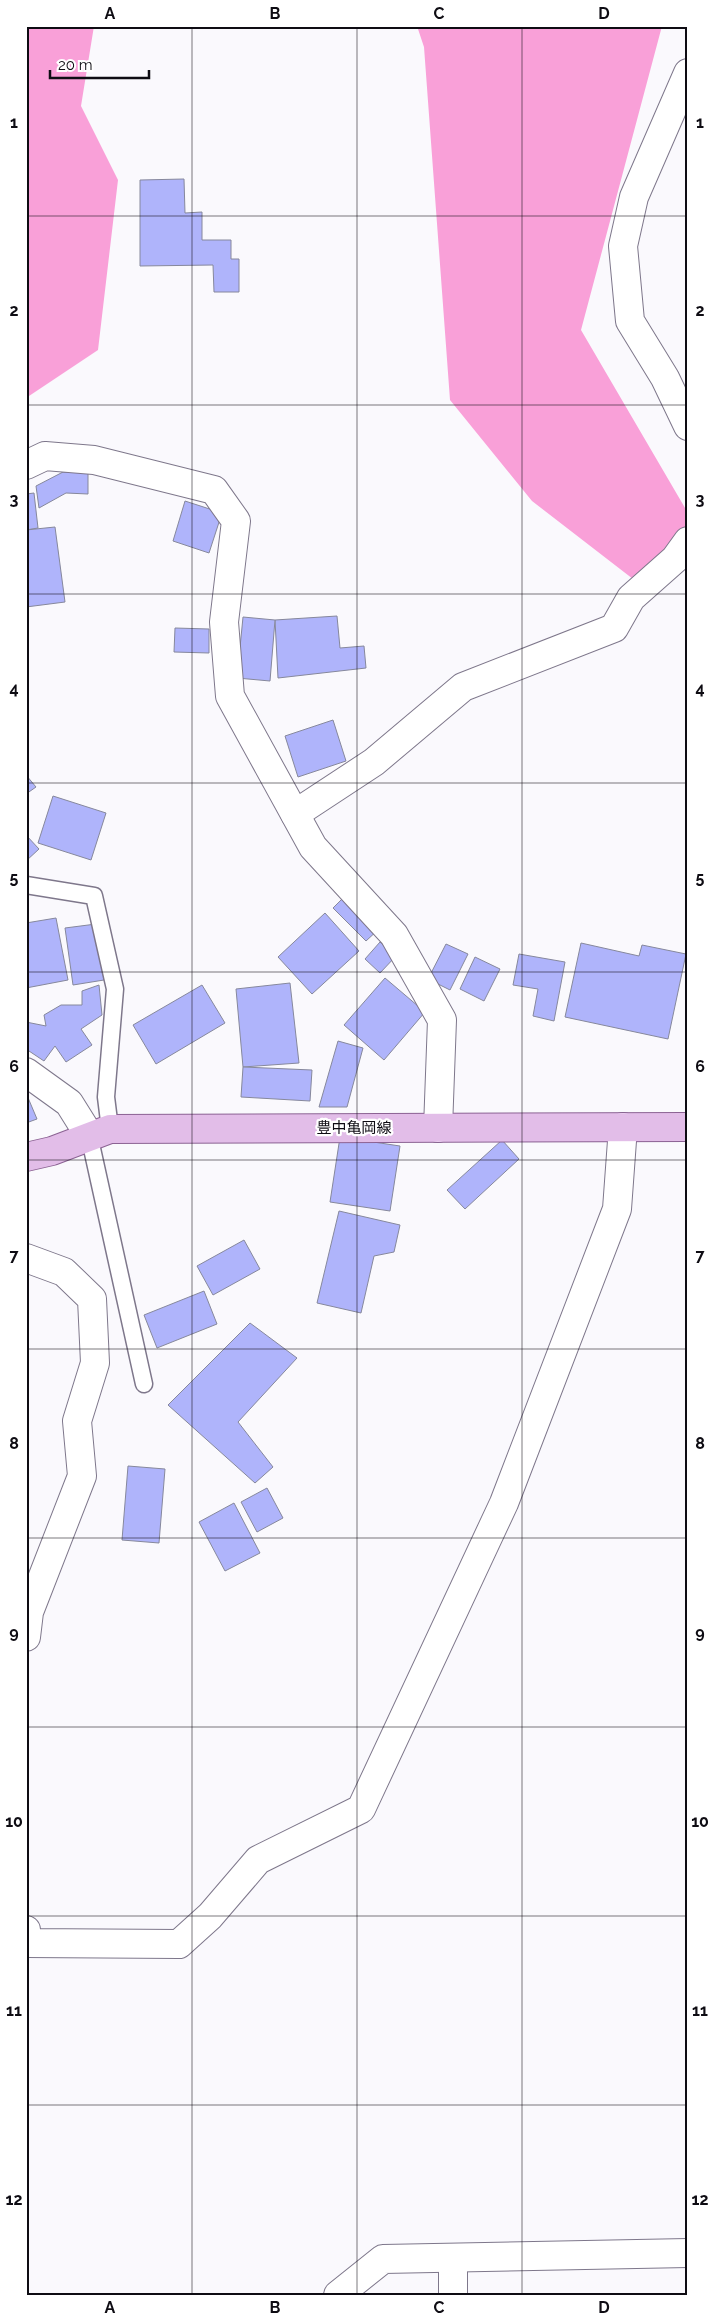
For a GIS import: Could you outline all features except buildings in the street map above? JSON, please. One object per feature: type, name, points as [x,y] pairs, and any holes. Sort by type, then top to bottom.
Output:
[{"type":"main road","name":"豊中亀岡線","points":[[26,1157],[52,1151],[99,1132],[688,1127]]},
{"type":"street","points":[[688,73],[634,197],[623,246],[630,321],[665,378],[688,426]]},
{"type":"street","points":[[26,464],[45,456],[94,460],[214,490],[236,521],[224,622],[230,696],[313,847],[394,935],[442,1020],[438,1128]]},
{"type":"street","points":[[295,814],[374,762],[463,686],[614,628],[631,598],[676,560],[688,540]]},
{"type":"street","points":[[26,1072],[70,1103],[99,1132]]},
{"type":"street","points":[[26,1930],[27,1943],[179,1944],[210,1916],[258,1860],[362,1809],[504,1503],[617,1209],[623,1127]]},
{"type":"street","points":[[26,1258],[64,1272],[92,1299],[95,1363],[77,1421],[82,1476],[29,1612],[26,1637]]},
{"type":"street","points":[[338,2295],[383,2259],[688,2253]]},
{"type":"street","points":[[453,2258],[453,2295]]},
{"type":"lane","points":[[26,885],[94,896],[115,989],[106,1097],[99,1132],[144,1384]]},
{"type":"shaded area","points":[[26,26],[94,26],[81,106],[118,180],[98,350],[26,398]]},
{"type":"shaded area","points":[[417,26],[662,26],[581,330],[688,513],[688,542],[633,579],[532,501],[450,400],[424,47]]}]
